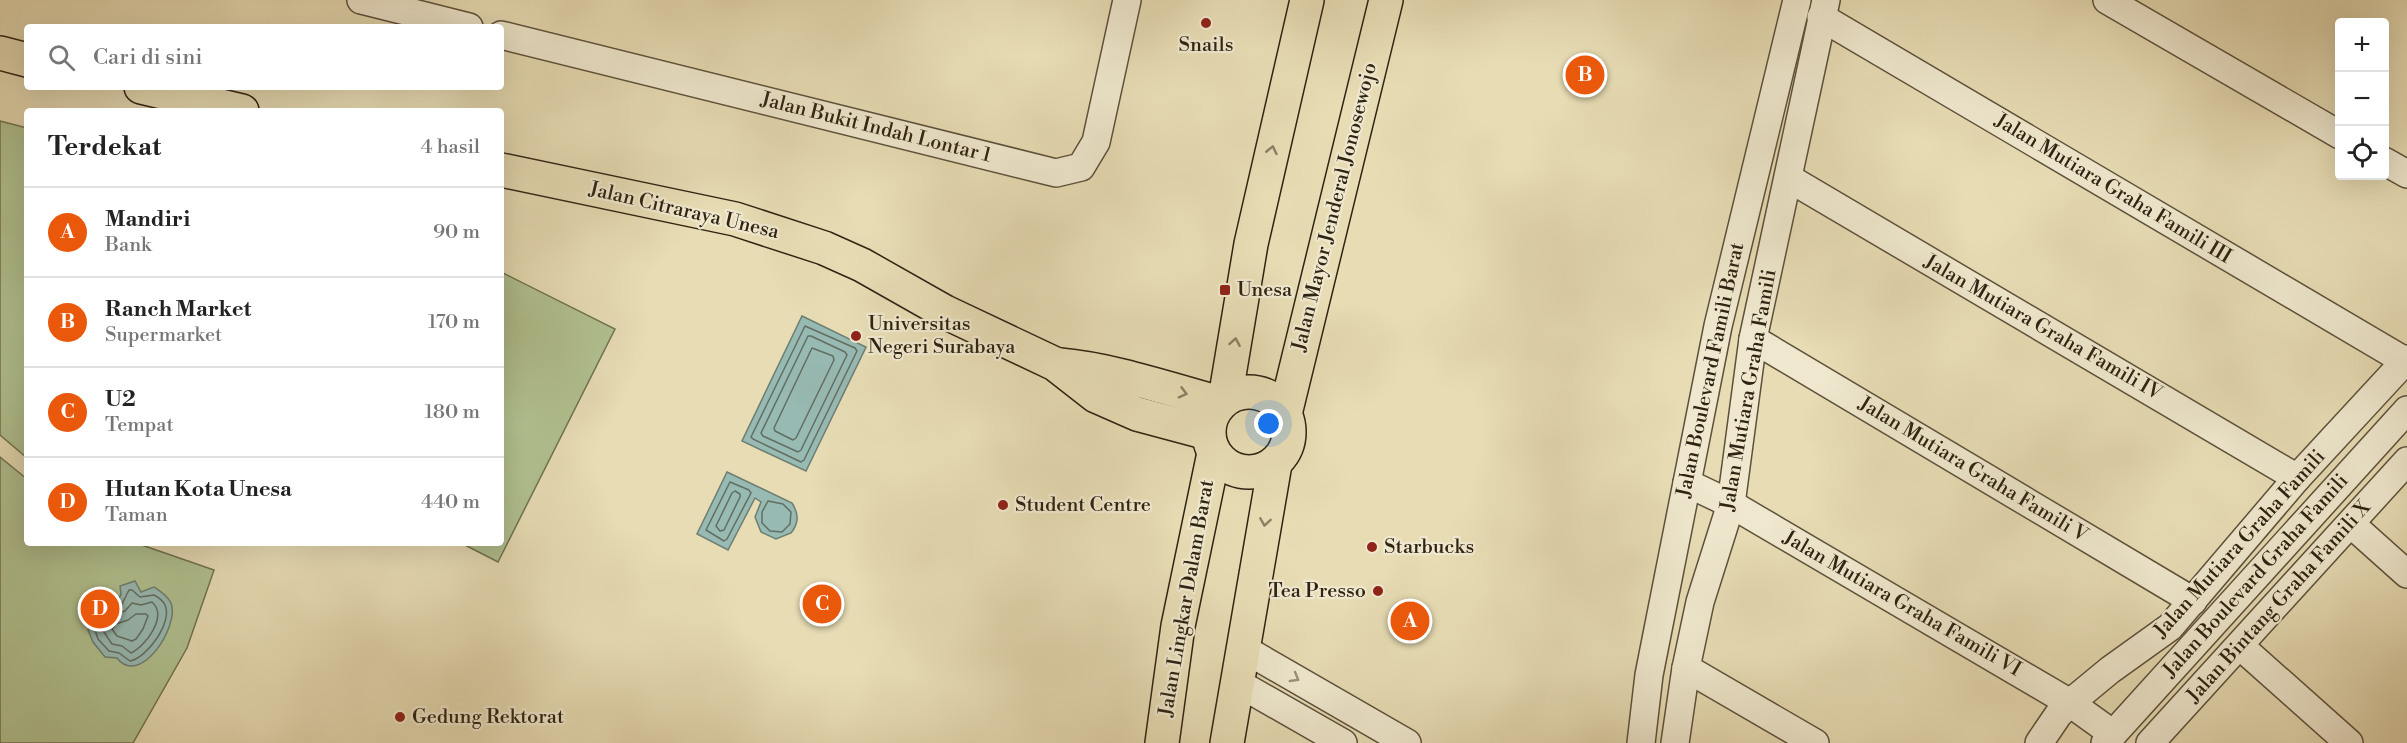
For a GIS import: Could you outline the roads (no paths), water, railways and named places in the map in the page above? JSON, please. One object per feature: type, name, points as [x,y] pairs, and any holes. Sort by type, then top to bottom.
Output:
[{"type":"main road","points":[[1273,475],[1263,471],[1242,472],[1223,464],[1215,432],[1251,244],[1306,0]]},
{"type":"main road","name":"Jalan Mayor Jenderal Jonosewojo","points":[[1285,414],[1386,0]]},
{"type":"main road","points":[[0,53],[24,59]]},
{"type":"main road","points":[[154,90],[229,108]]},
{"type":"main road","name":"Jalan Citraraya Unesa","points":[[504,171],[735,219],[824,248],[862,265],[945,312],[1055,364],[1096,396],[1137,414],[1215,432]]},
{"type":"main road","points":[[1215,432],[1236,394],[1258,393],[1270,397],[1285,414],[1289,424],[1287,446],[1273,475],[1227,743]]},
{"type":"main road","name":"Jalan Lingkar Dalam Barat","points":[[1162,743],[1178,626],[1215,432]]},
{"type":"street","points":[[361,0],[457,24]]},
{"type":"street","name":"Jalan Bukit Indah Lontar 1","points":[[504,36],[1056,173],[1081,167],[1096,142],[1127,0]]},
{"type":"street","name":"Jalan Boulevard Famili Barat","points":[[1641,743],[1649,675],[1718,326],[1797,0]]},
{"type":"street","points":[[2107,0],[2335,132]]},
{"type":"street","name":"Jalan Mutiara Graha Famili","points":[[1675,743],[1686,668],[1700,602],[1731,504],[1753,339],[1790,179],[1824,8]]},
{"type":"street","name":"Jalan Mutiara Graha Famili III","points":[[1824,8],[2406,360]]},
{"type":"street","points":[[2389,163],[2407,174]]},
{"type":"street","name":"Jalan Mutiara Graha Famili IV","points":[[1790,179],[2297,478]]},
{"type":"street","name":"Jalan Mutiara Graha Famili V","points":[[1753,339],[2193,600]]},
{"type":"street","name":"Jalan Mutiara Graha Famili","points":[[2039,743],[2058,714],[2070,703],[2110,670],[2170,627],[2297,478],[2406,360]]},
{"type":"street","name":"Jalan Boulevard Graha Famili","points":[[2109,738],[2407,410]]},
{"type":"street","name":"Jalan Bintang Graha Famili X","points":[[2150,743],[2407,461]]},
{"type":"street","name":"Jalan Mutiara Graha Famili VI","points":[[1687,483],[1731,504],[2070,703],[2109,738]]},
{"type":"street","points":[[2351,524],[2407,574]]},
{"type":"street","points":[[2240,646],[2349,743]]},
{"type":"street","points":[[1244,649],[1407,743]]},
{"type":"street","points":[[1686,668],[1815,743]]},
{"type":"street","points":[[1238,682],[1343,743]]},
{"type":"water","points":[[802,316],[866,347],[806,471],[742,441]]},
{"type":"water","points":[[727,472],[792,503],[797,518],[796,526],[791,533],[776,539],[761,532],[755,517],[761,502],[755,498],[728,550],[697,534]]},
{"type":"water","points":[[135,581],[141,592],[154,587],[164,594],[171,603],[172,613],[170,626],[156,650],[147,660],[136,665],[126,665],[117,658],[105,657],[93,642],[88,630],[91,619],[103,603],[118,600],[121,594],[120,586]]},
{"type":"place","name":"Snails","points":[[1206,23]]},
{"type":"place","name":"Ranch Market","points":[[1585,75]]},
{"type":"place","name":"Unesa","points":[[1225,290]]},
{"type":"place","name":"Universitas Negeri Surabaya","points":[[856,336]]},
{"type":"place","name":"Student Centre","points":[[1003,505]]},
{"type":"place","name":"Starbucks","points":[[1372,547]]},
{"type":"place","name":"Tea Presso","points":[[1378,591]]},
{"type":"place","name":"U2","points":[[822,604]]},
{"type":"place","name":"Hutan Kota Unesa","points":[[100,609]]},
{"type":"place","name":"Mandiri","points":[[1410,621]]},
{"type":"place","name":"Gedung Rektorat","points":[[400,717]]}]
